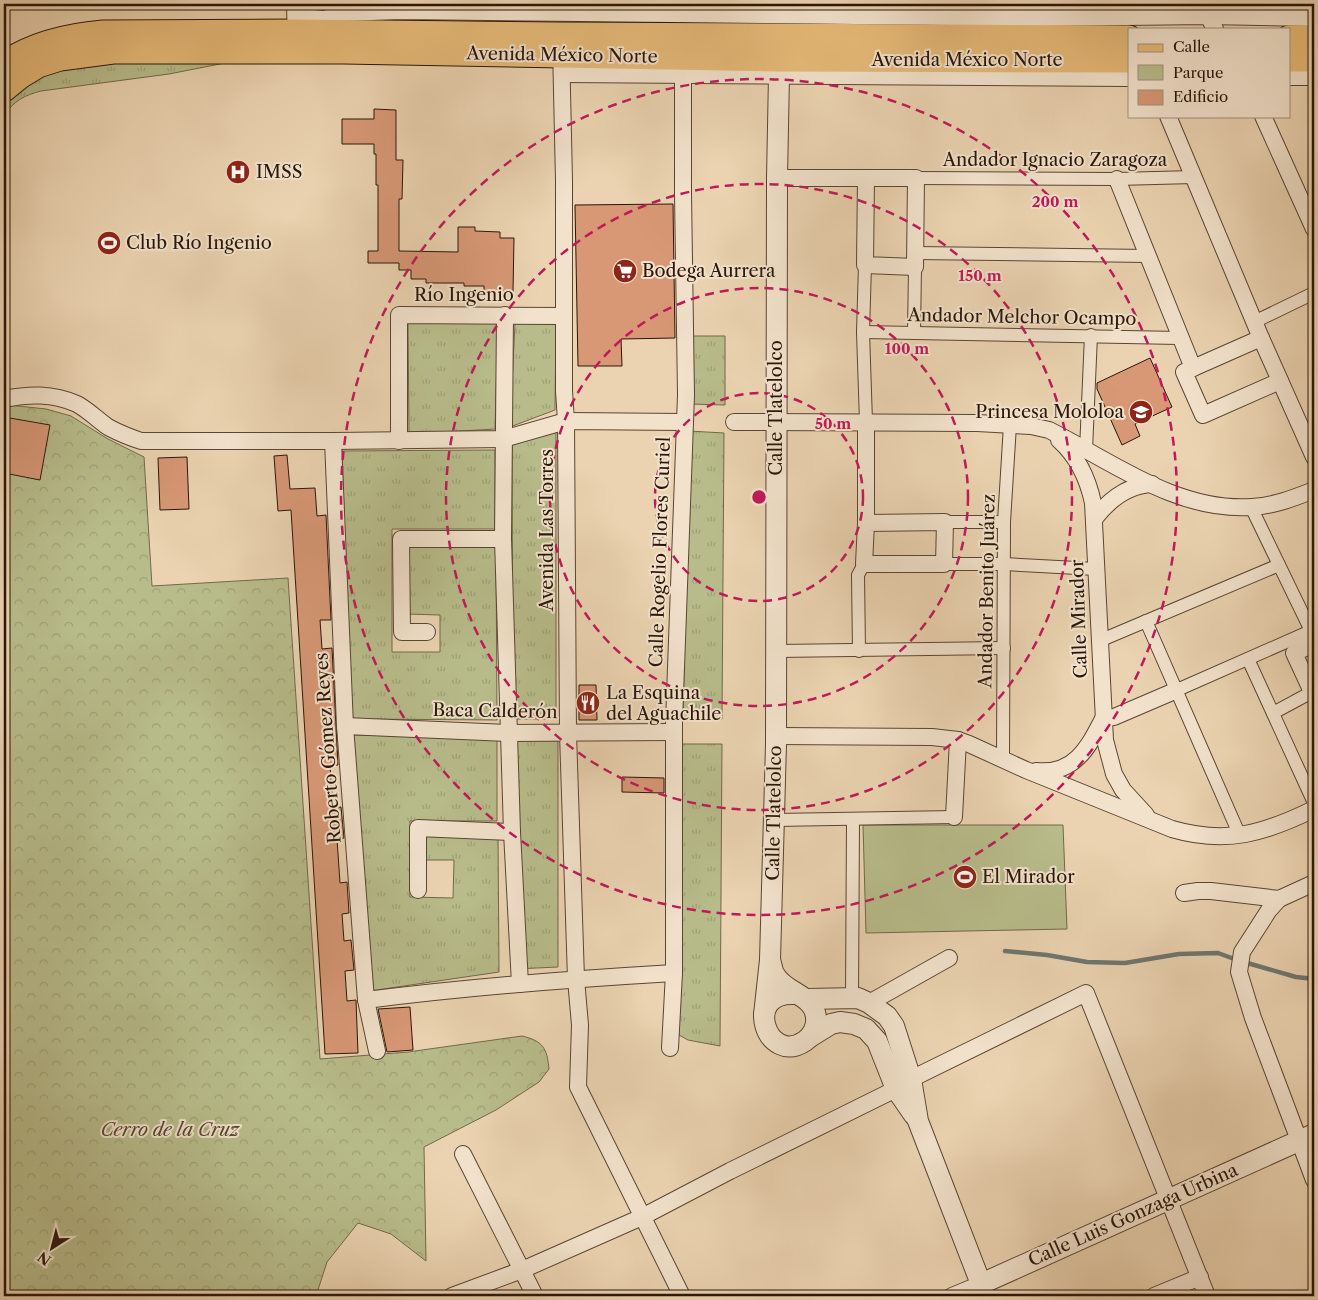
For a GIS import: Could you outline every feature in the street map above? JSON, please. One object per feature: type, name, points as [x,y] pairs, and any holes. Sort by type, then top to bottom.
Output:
[{"type":"main road","name":"Avenida México Norte","points":[[561,55],[782,38],[902,19],[1040,20],[1128,38]]},
{"type":"main road","name":"Avenida México Norte","points":[[4,64],[32,48],[78,35],[297,25],[351,25],[561,55],[683,67],[782,38],[919,59],[1128,60]]},
{"type":"main road","name":"Avenida México Norte","points":[[4,89],[38,65],[60,58],[297,25]]},
{"type":"main road","points":[[1290,38],[1314,38]]},
{"type":"main road","points":[[1290,60],[1314,59]]},
{"type":"street","points":[[1312,4],[1314,10]]},
{"type":"street","name":"Avenida México Norte","points":[[297,25],[314,18],[325,19],[339,13],[351,25],[412,11],[782,38],[1128,78]]},
{"type":"street","name":"Avenida México Norte","points":[[1040,20],[1208,16],[1314,18]]},
{"type":"street","points":[[902,19],[919,59]]},
{"type":"street","name":"Calle Tlatelolco","points":[[782,38],[776,178],[777,651],[775,820],[770,960],[764,1024],[766,1032],[779,1044],[787,1046],[796,1045],[810,1037]]},
{"type":"street","name":"Avenida Las Torres","points":[[561,55],[568,733],[576,979],[580,1025],[578,1087],[682,1296]]},
{"type":"street","name":"Calle Rogelio Flores Curiel","points":[[670,1048],[674,973],[674,732],[686,377],[683,67]]},
{"type":"street","points":[[1290,77],[1314,77]]},
{"type":"street","points":[[1169,118],[1254,322],[1314,457]]},
{"type":"street","points":[[1264,118],[1314,229]]},
{"type":"street","name":"Andador Ignacio Zaragoza","points":[[916,178],[1117,179],[1194,176]]},
{"type":"street","points":[[776,178],[916,178],[914,333]]},
{"type":"street","points":[[859,651],[858,575],[864,564],[866,523],[864,332],[866,178]]},
{"type":"street","points":[[1117,179],[1193,368]]},
{"type":"street","points":[[865,265],[915,260],[1148,256]]},
{"type":"street","points":[[1254,322],[1314,293]]},
{"type":"street","name":"Río Ingenio","points":[[399,441],[398,315],[564,316]]},
{"type":"street","points":[[506,315],[503,539],[508,734],[520,984]]},
{"type":"street","name":"Andador Melchor Ocampo","points":[[864,332],[1180,338]]},
{"type":"street","points":[[1086,450],[1091,335]]},
{"type":"street","points":[[1261,338],[1184,372],[1203,415],[1280,381]]},
{"type":"street","points":[[4,399],[27,395],[52,396],[78,404],[108,427],[141,441],[504,439],[566,421],[685,422]]},
{"type":"street","points":[[734,422],[866,422],[1031,426],[1050,430],[1152,484],[1195,501],[1222,506],[1251,507],[1277,504],[1314,490]]},
{"type":"street","name":"Andador Benito Juárez","points":[[1003,758],[1004,522],[1010,425]]},
{"type":"street","name":"Calle Mirador","points":[[1050,430],[1065,445],[1084,473],[1089,486],[1095,518],[1105,740],[1114,774],[1123,790],[1151,820]]},
{"type":"street","name":"Roberto Gómez Reyes","points":[[333,441],[346,726],[366,1000],[377,1051]]},
{"type":"street","points":[[1095,518],[1114,498],[1140,484],[1152,484]]},
{"type":"street","points":[[1251,507],[1313,637]]},
{"type":"street","points":[[944,564],[945,522]]},
{"type":"street","points":[[866,523],[1004,522]]},
{"type":"street","points":[[427,632],[402,632],[401,539],[503,539]]},
{"type":"street","points":[[864,564],[1004,564],[1096,570]]},
{"type":"street","points":[[1099,640],[1279,565]]},
{"type":"street","points":[[1146,620],[1240,836]]},
{"type":"street","points":[[1026,770],[1055,771],[1068,766],[1081,756],[1103,719],[1114,717],[1248,659],[1313,637]]},
{"type":"street","points":[[1273,713],[1313,691],[1294,653],[1313,637]]},
{"type":"street","points":[[777,651],[1004,648]]},
{"type":"street","points":[[1248,659],[1314,803]]},
{"type":"street","name":"Baca Calderón","points":[[346,726],[508,734],[674,732]]},
{"type":"street","points":[[776,736],[932,737],[958,740],[1003,758],[1026,770],[1172,829],[1211,837],[1240,836],[1266,830],[1286,823],[1314,809]]},
{"type":"street","points":[[775,820],[954,817],[958,740]]},
{"type":"street","points":[[853,820],[860,1001]]},
{"type":"street","points":[[418,890],[418,828],[512,832]]},
{"type":"street","points":[[1314,883],[1279,899],[1269,910],[1242,952],[1239,972],[1253,1018],[1307,1137],[1314,1180]]},
{"type":"street","points":[[1184,894],[1211,891],[1279,899]]},
{"type":"street","points":[[860,1001],[949,958]]},
{"type":"street","points":[[770,960],[774,974],[801,996],[815,1011],[814,1031],[810,1037]]},
{"type":"street","points":[[366,1000],[576,979],[674,973]]},
{"type":"street","points":[[764,1015],[766,1007],[772,1000],[787,993],[860,1001],[887,1016],[894,1026],[904,1084],[983,1290]]},
{"type":"street","points":[[452,1296],[522,1270],[642,1217],[1086,993],[1207,1296]]},
{"type":"street","points":[[810,1037],[831,1024],[840,1022],[854,1024],[866,1029],[904,1084]]},
{"type":"street","name":"Calle Luis Gonzaga Urbina","points":[[952,1296],[983,1290],[1169,1200],[1307,1137]]},
{"type":"street","points":[[463,1154],[535,1296]]},
{"type":"street","points":[[1154,1296],[1200,1278]]},
{"type":"green space","points":[[235,61],[169,74],[41,91],[20,99],[11,106],[4,116],[4,96],[16,86],[83,62]]},
{"type":"green space","points":[[408,323],[498,323],[495,429],[409,434]]},
{"type":"green space","points":[[515,323],[556,324],[555,410],[510,427]]},
{"type":"green space","name":"Cerro de la Cruz","points":[[4,325],[5,384],[9,405],[46,409],[71,416],[108,439],[144,457],[152,586],[288,578],[320,1059],[408,1052],[522,1036],[535,1040],[543,1046],[549,1069],[539,1082],[496,1110],[424,1147],[426,1261],[391,1234],[358,1223],[327,1262],[316,1296],[4,1296]]},
{"type":"green space","points":[[691,336],[725,336],[725,405],[690,404]]},
{"type":"green space","points":[[556,430],[556,719],[513,719],[512,445]]},
{"type":"green space","points":[[689,431],[724,433],[722,719],[683,718]]},
{"type":"green space","points":[[495,450],[495,529],[392,529],[392,652],[440,652],[440,615],[406,614],[407,545],[496,547],[497,720],[351,719],[342,451]]},
{"type":"green space","points":[[353,735],[497,738],[497,821],[410,821],[410,897],[453,898],[454,860],[425,860],[424,836],[498,836],[499,972],[370,991]]},
{"type":"green space","points":[[514,739],[558,740],[558,967],[515,969]]},
{"type":"green space","points":[[680,744],[722,744],[720,1046],[688,1040],[679,1035],[677,1028]]},
{"type":"green space","name":"El Mirador","points":[[863,825],[1063,825],[1067,929],[866,933]]},
{"type":"building","points":[[374,109],[396,110],[396,160],[403,160],[402,199],[399,199],[399,251],[458,252],[458,227],[475,227],[475,231],[500,232],[500,238],[514,238],[513,292],[484,294],[484,286],[464,286],[464,283],[426,283],[426,279],[411,279],[411,270],[399,270],[399,263],[368,263],[368,251],[378,251],[376,154],[374,154],[374,144],[342,144],[342,119],[374,119]]},
{"type":"building","name":"Bodega Aurrera","points":[[673,204],[675,338],[621,339],[622,366],[578,366],[575,205]]},
{"type":"building","points":[[1150,358],[1172,407],[1135,424],[1140,436],[1122,445],[1097,389],[1097,383]]},
{"type":"building","points":[[4,417],[50,425],[40,480],[4,473]]},
{"type":"building","points":[[287,455],[290,489],[315,488],[317,516],[326,515],[331,620],[320,620],[322,649],[332,648],[338,765],[330,766],[333,808],[341,807],[344,838],[337,839],[340,883],[347,882],[349,913],[342,914],[344,941],[351,940],[354,970],[345,971],[347,1001],[356,1000],[358,1053],[325,1054],[291,510],[278,511],[274,456]]},
{"type":"building","points":[[187,457],[189,509],[160,510],[158,458]]},
{"type":"building","name":"La Esquina del Aguachile","points":[[579,685],[596,685],[597,720],[579,720]]},
{"type":"building","points":[[622,777],[664,778],[664,793],[622,792]]},
{"type":"building","points":[[410,1007],[413,1050],[387,1052],[378,1009]]},
{"type":"waterway","points":[[1005,951],[1047,955],[1087,962],[1125,963],[1179,954],[1218,953],[1237,960]]},
{"type":"waterway","points":[[1244,962],[1296,977],[1314,979]]},
{"type":"place","name":"IMSS","points":[[238,172]]},
{"type":"place","name":"Club Río Ingenio","points":[[109,243]]},
{"type":"place","name":"Bodega Aurrera","points":[[625,271]]},
{"type":"place","name":"Princesa Mololoa","points":[[1141,412]]},
{"type":"place","name":"La Esquina del Aguachile","points":[[588,703]]},
{"type":"place","name":"El Mirador","points":[[965,877]]}]
